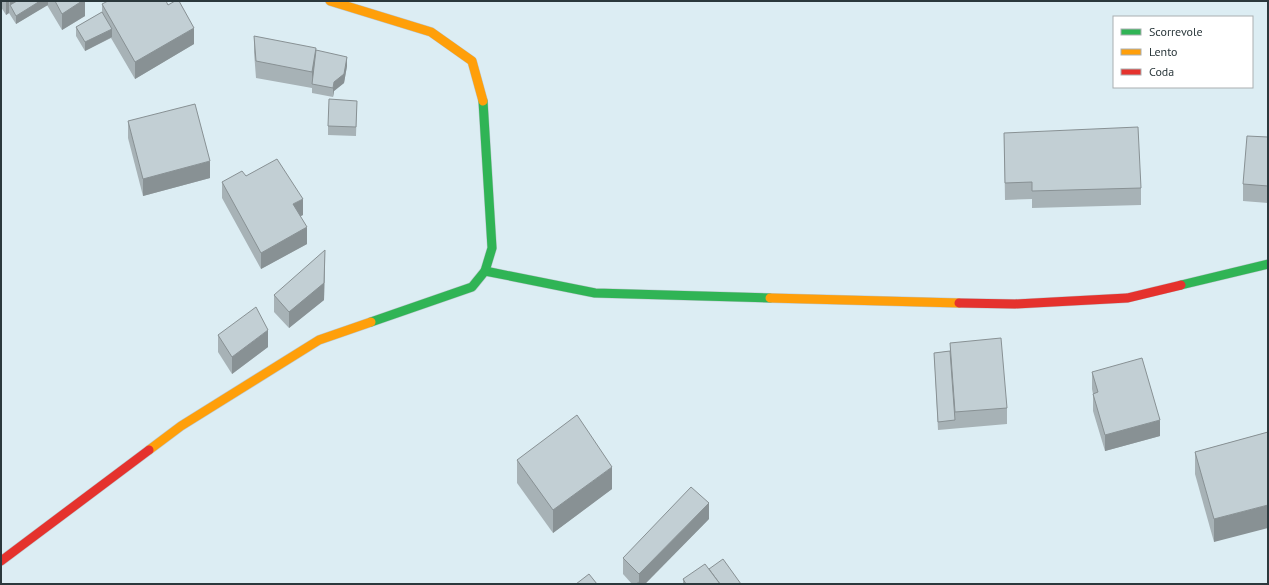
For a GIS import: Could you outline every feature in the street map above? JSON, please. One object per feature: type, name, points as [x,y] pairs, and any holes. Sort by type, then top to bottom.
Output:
[{"type":"street","points":[[1,561],[181,426],[319,340],[472,287],[485,271],[492,248],[485,130],[483,99],[472,61],[431,32],[330,1]]},
{"type":"street","points":[[485,271],[595,293],[1015,304],[1127,298],[1268,264]]},
{"type":"building","points":[[17,1],[40,1],[16,16],[10,5]]},
{"type":"building","points":[[55,1],[82,1],[62,14]]},
{"type":"building","points":[[108,1],[166,1],[168,5],[175,1],[179,1],[194,28],[135,62],[102,4]]},
{"type":"building","points":[[102,12],[112,29],[85,42],[76,27]]},
{"type":"building","points":[[254,36],[316,48],[312,72],[256,61]]},
{"type":"building","points":[[316,50],[347,57],[344,74],[334,82],[333,88],[312,84]]},
{"type":"building","points":[[329,99],[357,101],[356,127],[328,126]]},
{"type":"building","points":[[195,104],[210,161],[143,179],[128,121]]},
{"type":"building","points":[[1138,127],[1141,188],[1032,191],[1032,182],[1005,183],[1004,133]]},
{"type":"building","points":[[1247,136],[1268,137],[1268,186],[1243,184]]},
{"type":"building","points":[[277,159],[303,199],[293,204],[307,227],[261,253],[222,182],[242,171],[246,176]]},
{"type":"building","points":[[325,250],[324,283],[289,312],[274,295]]},
{"type":"building","points":[[256,307],[268,330],[232,357],[218,335]]},
{"type":"building","points":[[1001,338],[1007,408],[955,412],[950,343]]},
{"type":"building","points":[[950,351],[955,420],[938,422],[934,353]]},
{"type":"building","points":[[1142,358],[1160,420],[1105,435],[1093,394],[1098,392],[1092,372]]},
{"type":"building","points":[[577,415],[612,467],[553,510],[517,460]]},
{"type":"building","points":[[1268,432],[1268,505],[1214,519],[1195,452]]},
{"type":"building","points":[[691,487],[709,503],[639,574],[623,558]]},
{"type":"building","points":[[723,559],[741,584],[720,584],[709,569]]},
{"type":"building","points":[[705,564],[720,584],[686,584],[683,579]]},
{"type":"building","points":[[589,574],[597,584],[576,584]]},
{"type":"traffic: fast","points":[[371,322],[472,287],[485,271],[492,248],[483,101]]},
{"type":"traffic: fast","points":[[1181,285],[1268,264]]},
{"type":"traffic: fast","points":[[485,271],[595,293],[770,298]]},
{"type":"traffic: slow","points":[[330,1],[431,32],[472,61],[483,101]]},
{"type":"traffic: slow","points":[[770,298],[959,303]]},
{"type":"traffic: slow","points":[[149,450],[181,426],[319,340],[371,322]]},
{"type":"traffic: jam","points":[[959,303],[1015,304],[1127,298],[1181,285]]},
{"type":"traffic: jam","points":[[1,561],[149,450]]}]
